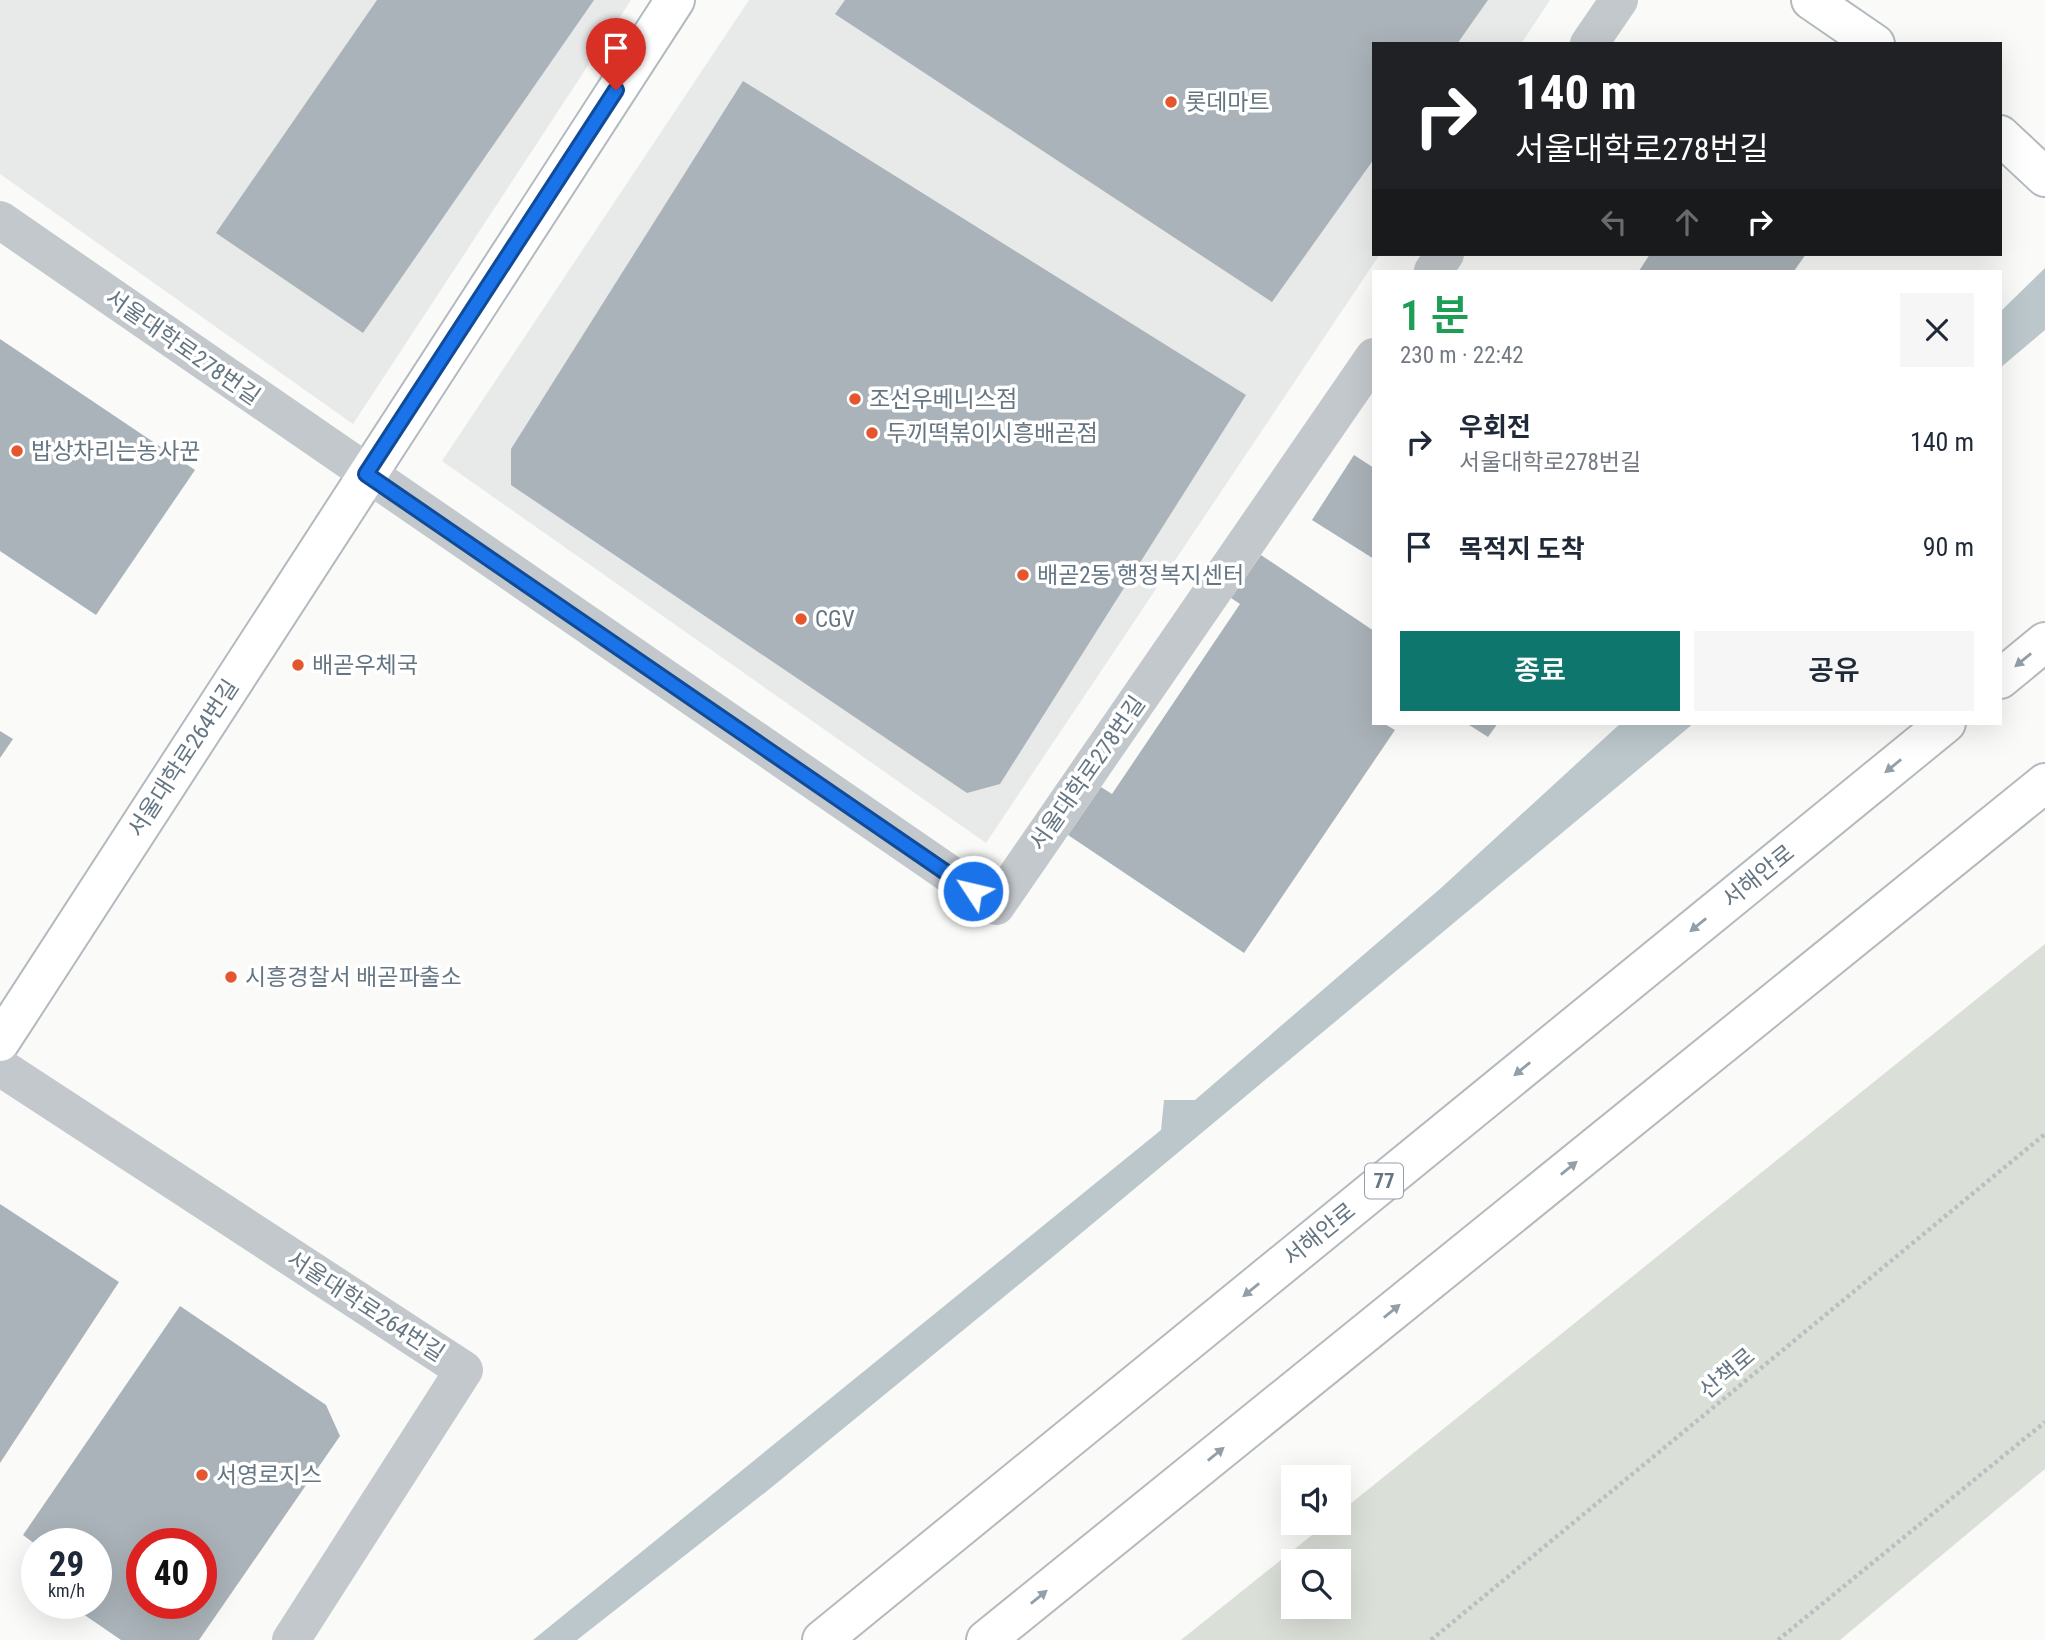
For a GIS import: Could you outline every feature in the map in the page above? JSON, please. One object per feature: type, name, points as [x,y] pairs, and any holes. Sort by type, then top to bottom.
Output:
[{"type":"main road","points":[[366,474],[675,0]]},
{"type":"main road","points":[[1811,0],[1872,42]]},
{"type":"main road","points":[[2002,128],[2045,155]]},
{"type":"main road","points":[[2002,137],[2045,177]]},
{"type":"main road","name":"서울대학로264번길","points":[[0,1042],[366,474]]},
{"type":"main road","points":[[2002,676],[2045,642]]},
{"type":"main road","name":"서해안로","points":[[822,1640],[1944,725]]},
{"type":"main road","points":[[986,1640],[2045,783]]},
{"type":"street","points":[[1590,42],[1619,0]]},
{"type":"street","name":"서울대학로278번길","points":[[0,220],[996,906],[1372,360]]},
{"type":"street","name":"서울대학로264번길","points":[[0,1067],[464,1370],[292,1640]]},
{"type":"path","name":"산책로","points":[[1431,1640],[2045,1133]]},
{"type":"path","points":[[1779,1640],[2045,1422]]},
{"type":"shaded area","points":[[0,0],[631,0],[353,424],[0,174]]},
{"type":"shaded area","points":[[749,0],[1550,0],[1522,42],[1372,42],[1372,256],[1379,256],[986,843],[442,461]]},
{"type":"shaded area","points":[[2045,268],[2045,330],[2002,366],[2002,310]]},
{"type":"shaded area","points":[[1619,725],[1692,725],[767,1491],[577,1640],[533,1640],[1161,1130],[1164,1100],[1195,1100],[1441,888]]},
{"type":"shaded area","points":[[2045,944],[2045,1469],[1840,1640],[1181,1640],[1281,1560],[1281,1619],[1351,1619],[1351,1549],[1295,1549],[1312,1535],[1351,1535],[1351,1503]]},
{"type":"building","points":[[377,0],[594,0],[363,333],[216,233]]},
{"type":"building","name":"롯데마트","points":[[845,0],[1488,0],[1458,42],[1372,42],[1372,162],[1272,302],[835,14]]},
{"type":"building","points":[[743,81],[1246,395],[1000,784],[967,793],[511,485],[511,449]]},
{"type":"building","points":[[1649,256],[1805,256],[1795,270],[1640,270]]},
{"type":"building","points":[[0,339],[195,470],[96,615],[0,551]]},
{"type":"building","points":[[1354,455],[1372,467],[1372,558],[1312,520]]},
{"type":"building","points":[[1261,555],[1372,630],[1372,725],[1386,725],[1395,730],[1244,953],[1068,835],[1101,787],[1112,794],[1240,604],[1231,598]]},
{"type":"building","points":[[1469,725],[1497,725],[1488,737]]},
{"type":"building","points":[[0,731],[13,739],[0,758]]},
{"type":"building","points":[[0,1204],[119,1282],[0,1463]]},
{"type":"building","points":[[180,1306],[326,1405],[340,1436],[217,1614],[217,1528],[126,1528],[126,1619],[214,1619],[199,1640],[121,1640],[90,1619],[112,1619],[112,1528],[28,1528]]},
{"type":"place","name":"롯데마트","points":[[1171,102]]},
{"type":"place","name":"조선우베니스점","points":[[855,399]]},
{"type":"place","name":"두끼떡볶이시흥배곧점","points":[[872,433]]},
{"type":"place","name":"밥상차리는농사꾼","points":[[17,451]]},
{"type":"place","name":"배곧2동 행정복지센터","points":[[1023,575]]},
{"type":"place","name":"CGV","points":[[801,619]]},
{"type":"place","name":"배곧우체국","points":[[298,665]]},
{"type":"place","name":"시흥경찰서 배곧파출소","points":[[231,977]]},
{"type":"place","name":"서영로지스","points":[[202,1475]]},
{"type":"route","points":[[616,90],[366,474],[973,891]]}]
